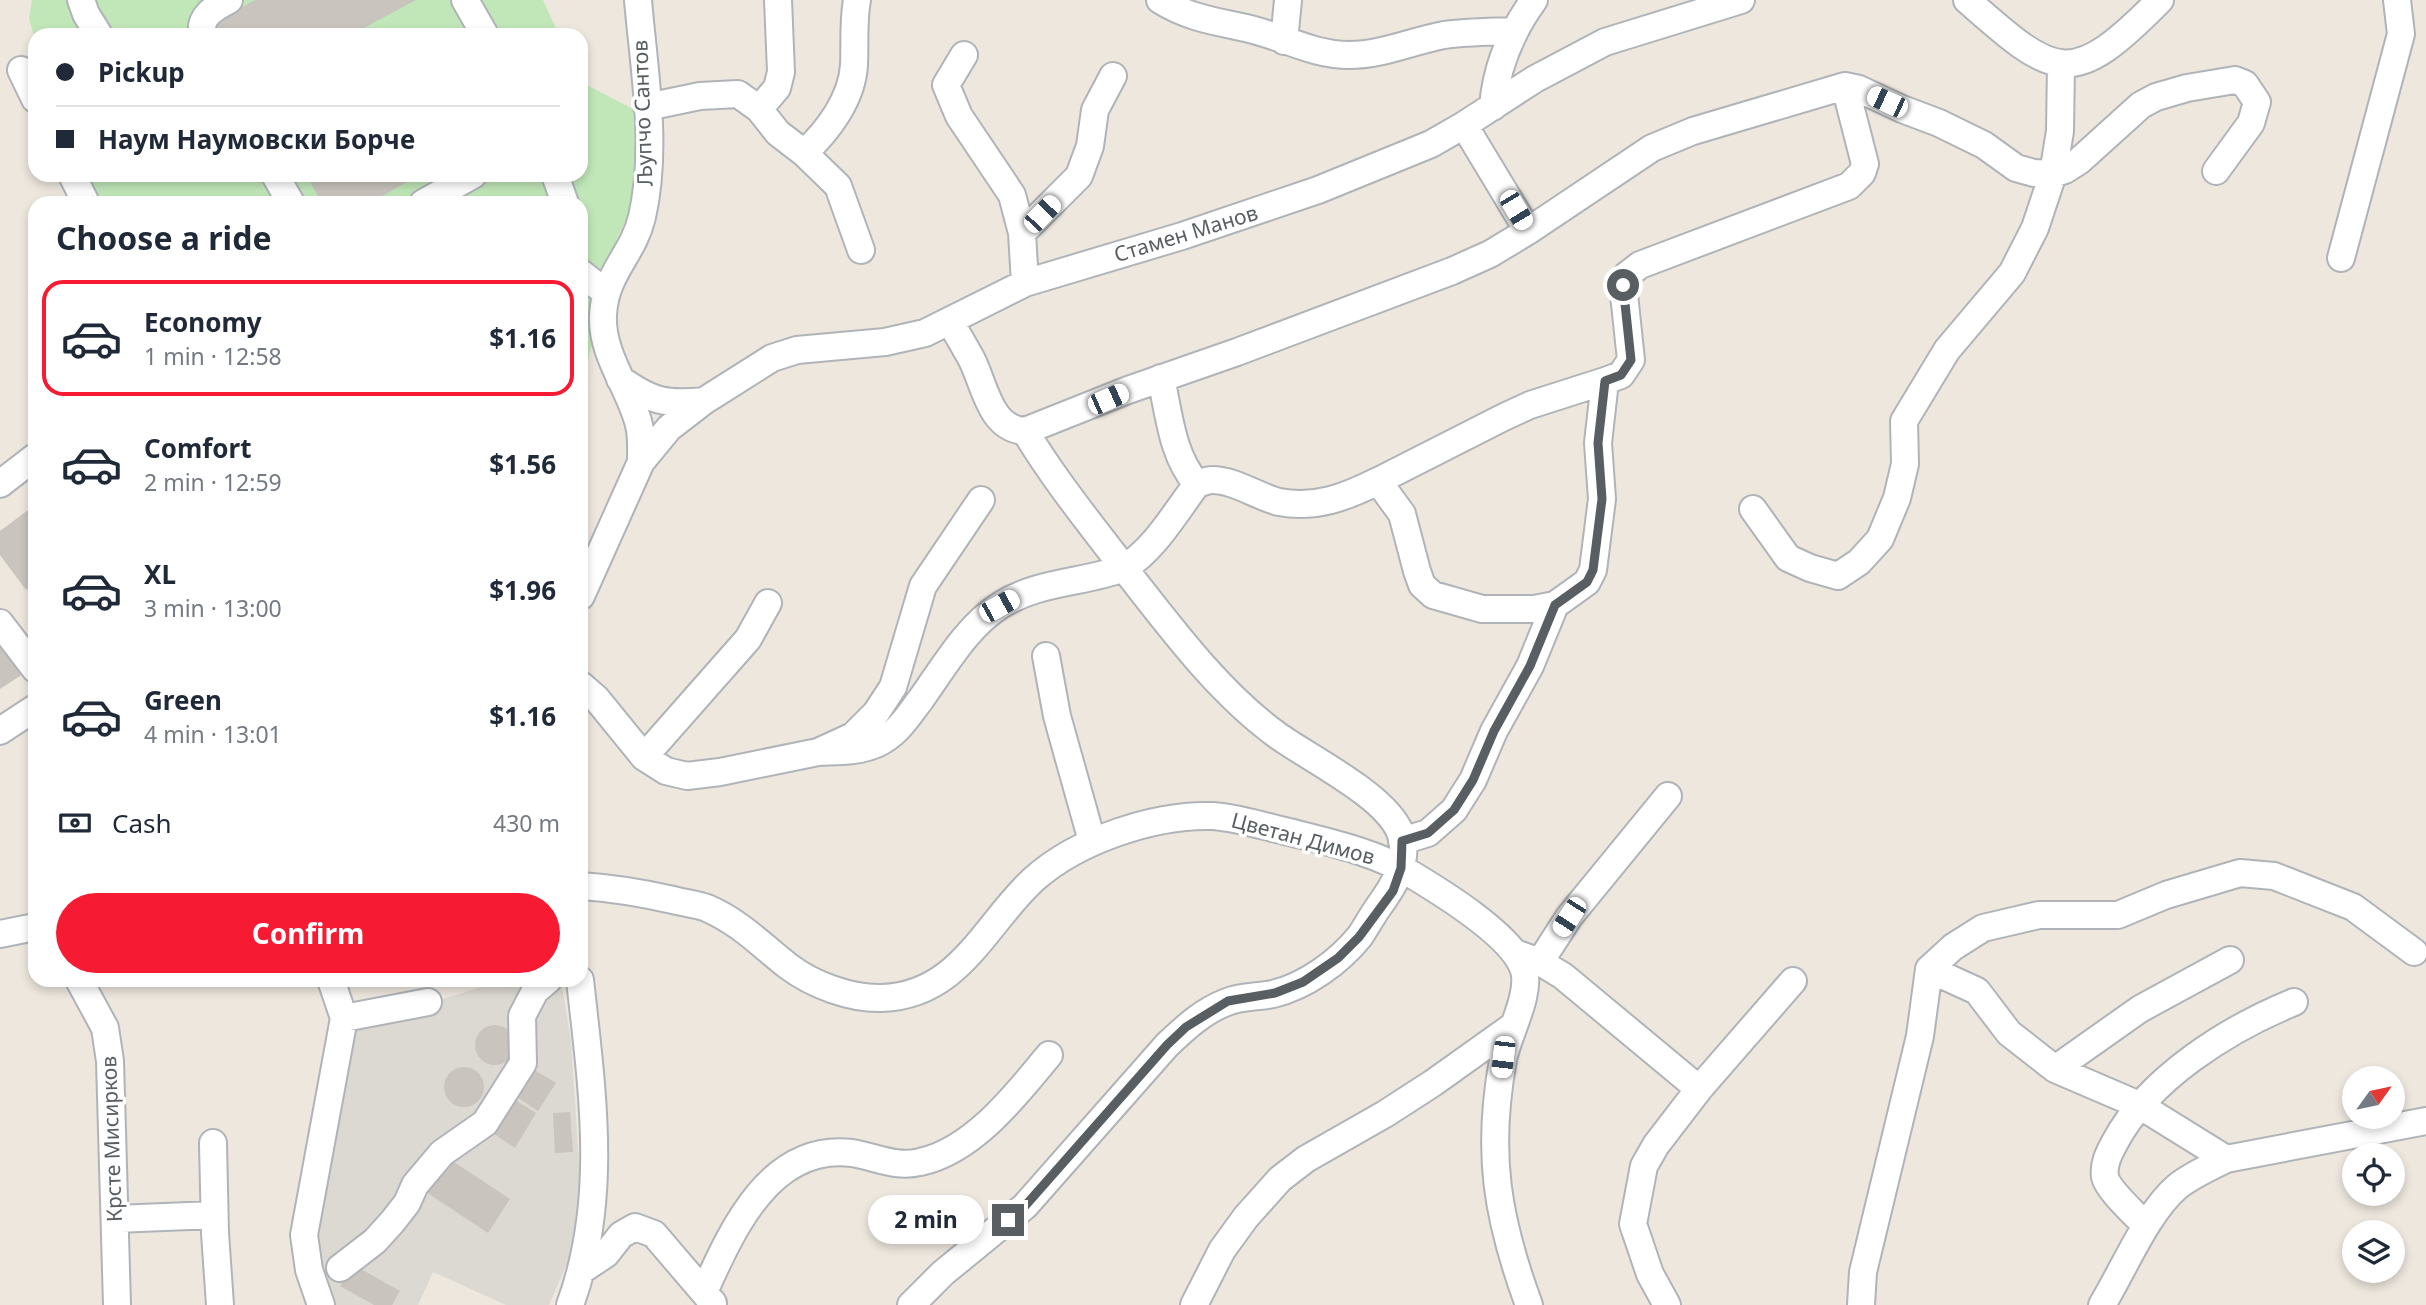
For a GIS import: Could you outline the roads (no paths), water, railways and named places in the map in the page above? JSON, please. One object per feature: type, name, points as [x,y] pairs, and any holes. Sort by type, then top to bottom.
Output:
[{"type":"street","points":[[81,0],[95,28]]},
{"type":"street","points":[[202,28],[210,10],[229,0]]},
{"type":"street","points":[[464,0],[481,28]]},
{"type":"street","name":"Љупчо Сантов","points":[[638,0],[649,170],[641,221],[605,292],[604,338],[639,426],[641,463]]},
{"type":"street","points":[[759,109],[777,88],[781,72],[778,0]]},
{"type":"street","points":[[804,153],[823,135],[851,85],[857,0]]},
{"type":"street","points":[[1284,41],[1288,0]]},
{"type":"street","points":[[1493,107],[1498,75],[1514,31],[1535,0]]},
{"type":"street","name":"Стамен Манов","points":[[641,463],[669,428],[704,401],[772,358],[797,350],[885,342],[925,333],[1025,283],[1307,195],[1402,157],[1464,125],[1535,79],[1605,42],[1741,0]]},
{"type":"street","points":[[1967,0],[2015,43],[2040,57],[2061,64],[2078,64],[2112,46],[2160,0]]},
{"type":"street","points":[[2341,258],[2350,215],[2401,34],[2397,0]]},
{"type":"street","points":[[1174,4],[1310,51],[1349,55],[1370,53],[1444,36],[1514,31]]},
{"type":"street","points":[[964,55],[946,85],[959,117],[1012,195],[1022,233],[1025,283]]},
{"type":"street","points":[[1753,509],[1788,558],[1838,576],[1859,562],[1880,539],[1897,498],[1905,464],[1905,421],[1947,350],[2012,273],[2035,228],[2053,174],[2060,131],[2061,64]]},
{"type":"street","points":[[21,70],[28,84]]},
{"type":"street","points":[[1022,233],[1079,176],[1090,146],[1095,110],[1113,76]]},
{"type":"street","points":[[950,321],[973,362],[996,415],[1015,430],[1025,431],[1452,271],[1490,254],[1528,231],[1652,148],[1693,131],[1845,86],[1859,89],[1951,128],[1984,145],[2016,168],[2053,174],[2078,161],[2141,104],[2187,88],[2235,80],[2245,84],[2257,102],[2251,123],[2216,172]]},
{"type":"street","points":[[588,691],[597,698],[644,757],[666,771],[687,776],[818,752],[858,750],[876,744],[903,724],[962,642],[999,606],[1030,590],[1124,568],[1137,560],[1197,484],[1213,480],[1278,502],[1328,502],[1378,481],[1530,405],[1621,375],[1631,360],[1623,285],[1627,275],[1640,265],[1849,186],[1862,173],[1864,153],[1845,86]]},
{"type":"street","points":[[647,107],[700,96],[738,94],[759,109],[778,133],[804,153],[838,186],[860,250]]},
{"type":"street","points":[[1464,125],[1528,231]]},
{"type":"street","points":[[436,196],[460,182]]},
{"type":"street","points":[[588,279],[605,292]]},
{"type":"street","points":[[1161,378],[1175,444],[1186,472],[1197,484]]},
{"type":"street","points":[[620,379],[646,397],[685,403],[704,401]]},
{"type":"street","points":[[1378,481],[1402,514],[1422,585],[1433,596],[1482,609],[1534,609],[1555,605],[1587,582],[1593,570],[1602,499],[1598,443],[1605,381]]},
{"type":"street","points":[[911,1305],[943,1273],[1025,1206],[1186,1027],[1228,1001],[1275,993],[1303,982],[1338,958],[1359,937],[1393,891],[1401,868],[1402,841],[1391,818],[1360,789],[1268,729],[1237,700],[1197,657],[1082,515],[1025,431]]},
{"type":"street","points":[[0,484],[28,462]]},
{"type":"street","points":[[588,580],[641,463]]},
{"type":"street","points":[[818,752],[853,736],[876,713],[893,687],[923,586],[981,500]]},
{"type":"street","points":[[644,757],[748,639],[768,603]]},
{"type":"street","points":[[1402,841],[1428,833],[1454,810],[1473,780],[1494,731],[1530,666],[1555,605]]},
{"type":"street","points":[[0,623],[28,660]]},
{"type":"street","points":[[1046,656],[1057,716],[1092,841]]},
{"type":"street","points":[[0,731],[28,713]]},
{"type":"street","points":[[1540,962],[1569,917],[1668,796]]},
{"type":"street","name":"Цветан Димов","points":[[588,886],[627,889],[706,908],[753,935],[790,968],[819,985],[860,997],[880,998],[926,990],[945,977],[1035,879],[1092,841],[1160,821],[1186,816],[1217,816],[1345,846],[1401,868],[1439,891],[1492,930],[1515,953]]},
{"type":"street","points":[[1861,1305],[1863,1272],[1920,1036],[1930,969],[1954,947],[1983,928],[2039,915],[2118,915],[2166,895],[2240,873],[2274,876],[2353,907],[2414,952]]},
{"type":"street","points":[[0,934],[28,929]]},
{"type":"street","points":[[1515,953],[1540,962],[1563,976],[1699,1089]]},
{"type":"street","points":[[1515,953],[1524,972],[1524,993],[1503,1057],[1494,1146],[1499,1203],[1506,1236],[1530,1305]]},
{"type":"street","points":[[2055,1069],[2140,1009],[2230,960]]},
{"type":"street","points":[[1930,969],[1978,991],[2009,1033],[2055,1069],[2139,1105],[2226,1159]]},
{"type":"street","points":[[1667,1305],[1650,1273],[1633,1224],[1644,1166],[1656,1145],[1699,1089],[1793,981]]},
{"type":"street","name":"Крсте Мисирков","points":[[83,987],[106,1028],[110,1061],[117,1305]]},
{"type":"street","points":[[321,1305],[309,1270],[304,1235],[344,1018],[333,987]]},
{"type":"street","points":[[340,1268],[375,1241],[393,1221],[407,1203],[415,1185],[442,1153],[485,1124],[523,1063],[522,1016],[540,987]]},
{"type":"street","points":[[570,1305],[582,1269],[591,1219],[595,1121],[581,987]]},
{"type":"street","points":[[344,1018],[428,1002]]},
{"type":"street","points":[[2146,1226],[2106,1181],[2104,1166],[2120,1132],[2139,1105],[2206,1049],[2267,1013],[2294,1002]]},
{"type":"street","points":[[1194,1305],[1223,1250],[1246,1217],[1280,1179],[1306,1158],[1385,1114],[1433,1083],[1513,1026]]},
{"type":"street","points":[[582,1269],[606,1254],[621,1235],[635,1227],[654,1234],[709,1298],[743,1216],[773,1178],[806,1158],[835,1153],[853,1153],[902,1164],[922,1162],[951,1150],[1002,1112],[1049,1055]]},
{"type":"street","points":[[2102,1305],[2160,1206],[2178,1186],[2203,1170],[2226,1159],[2426,1121]]},
{"type":"street","points":[[213,1143],[214,1215],[220,1305]]},
{"type":"street","points":[[115,1219],[214,1215]]}]
